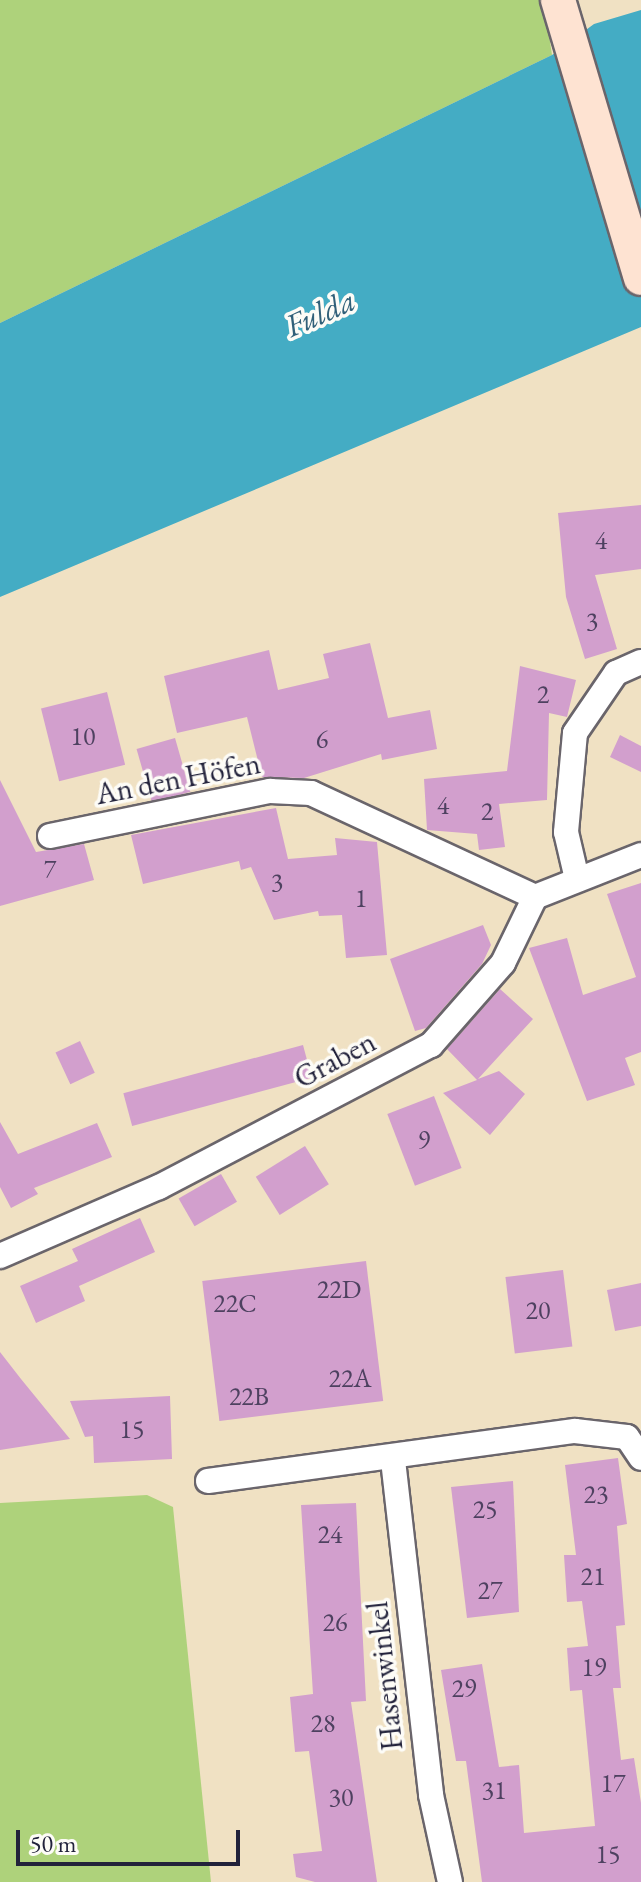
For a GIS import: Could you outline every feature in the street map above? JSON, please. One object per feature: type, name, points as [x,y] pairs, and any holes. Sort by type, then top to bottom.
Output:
[{"type":"street","points":[[558,0],[641,278]]},
{"type":"street","points":[[577,879],[566,832],[575,733],[616,673],[641,662]]},
{"type":"street","name":"An den Höfen","points":[[50,836],[270,791],[311,793],[535,897]]},
{"type":"street","points":[[535,897],[641,855]]},
{"type":"street","name":"Graben","points":[[0,1256],[159,1187],[431,1045],[503,963],[535,897]]},
{"type":"street","points":[[208,1481],[393,1460],[605,1429],[627,1437],[641,1458]]},
{"type":"street","name":"Hasenwinkel","points":[[393,1460],[431,1795],[450,1882]]},
{"type":"green space","points":[[0,0],[544,0],[552,55],[0,323]]},
{"type":"green space","points":[[147,1495],[173,1507],[211,1882],[0,1882],[0,1503]]},
{"type":"water","name":"Fulda","points":[[641,10],[641,327],[0,597],[0,323],[552,55],[594,24]]},
{"type":"building","points":[[641,505],[641,569],[595,575],[617,649],[585,659],[566,597],[558,513]]},
{"type":"building","points":[[370,643],[388,718],[430,710],[437,749],[382,760],[381,754],[304,778],[262,777],[247,717],[177,733],[164,676],[269,650],[278,690],[329,678],[323,654]]},
{"type":"building","points":[[520,666],[576,680],[567,717],[549,713],[547,800],[499,804],[505,847],[479,850],[477,834],[427,830],[424,779],[507,771]]},
{"type":"building","points":[[107,692],[125,765],[59,781],[41,708]]},
{"type":"building","points":[[620,735],[641,746],[641,772],[610,757]]},
{"type":"building","points":[[175,738],[190,792],[152,803],[137,749]]},
{"type":"building","points":[[0,780],[36,852],[84,844],[94,880],[0,906]]},
{"type":"building","points":[[276,808],[288,859],[337,855],[335,838],[377,842],[387,955],[346,958],[342,915],[319,916],[318,911],[274,920],[251,867],[241,870],[239,861],[143,884],[131,835]]},
{"type":"building","points":[[641,883],[641,1052],[625,1058],[635,1085],[587,1101],[529,948],[567,938],[583,995],[636,977],[607,894]]},
{"type":"building","points":[[483,925],[491,945],[482,964],[426,1028],[415,1031],[390,959]]},
{"type":"building","points":[[500,989],[533,1019],[478,1079],[499,1071],[525,1094],[490,1135],[443,1093],[477,1080],[447,1049]]},
{"type":"building","points":[[80,1041],[95,1073],[70,1084],[56,1052]]},
{"type":"building","points":[[303,1045],[312,1078],[132,1126],[123,1093]]},
{"type":"building","points":[[434,1096],[462,1168],[415,1186],[387,1114]]},
{"type":"building","points":[[0,1122],[18,1154],[97,1123],[112,1157],[34,1188],[38,1194],[11,1208],[0,1187]]},
{"type":"building","points":[[305,1146],[329,1184],[280,1215],[256,1177]]},
{"type":"building","points":[[221,1174],[237,1202],[195,1226],[179,1198]]},
{"type":"building","points":[[140,1218],[155,1252],[79,1286],[85,1301],[36,1323],[20,1286],[78,1261],[72,1249]]},
{"type":"building","points":[[366,1261],[383,1401],[219,1421],[202,1281]]},
{"type":"building","points":[[563,1270],[572,1346],[515,1353],[505,1277]]},
{"type":"building","points":[[641,1283],[641,1326],[615,1331],[607,1290]]},
{"type":"building","points":[[0,1352],[21,1379],[70,1439],[0,1450]]},
{"type":"building","points":[[170,1396],[172,1459],[94,1463],[93,1436],[85,1437],[70,1401]]},
{"type":"building","points":[[618,1458],[627,1524],[617,1526],[625,1625],[616,1626],[621,1688],[613,1688],[621,1760],[634,1758],[641,1803],[641,1882],[482,1882],[466,1761],[456,1761],[441,1670],[482,1664],[499,1767],[519,1765],[524,1833],[595,1826],[582,1690],[570,1691],[567,1648],[588,1646],[582,1601],[567,1602],[564,1555],[576,1555],[565,1465]]},
{"type":"building","points":[[513,1481],[519,1612],[467,1618],[451,1487]]},
{"type":"building","points":[[356,1503],[366,1701],[351,1702],[377,1882],[315,1882],[296,1877],[293,1854],[322,1851],[309,1751],[295,1752],[290,1697],[313,1694],[301,1505]]}]
